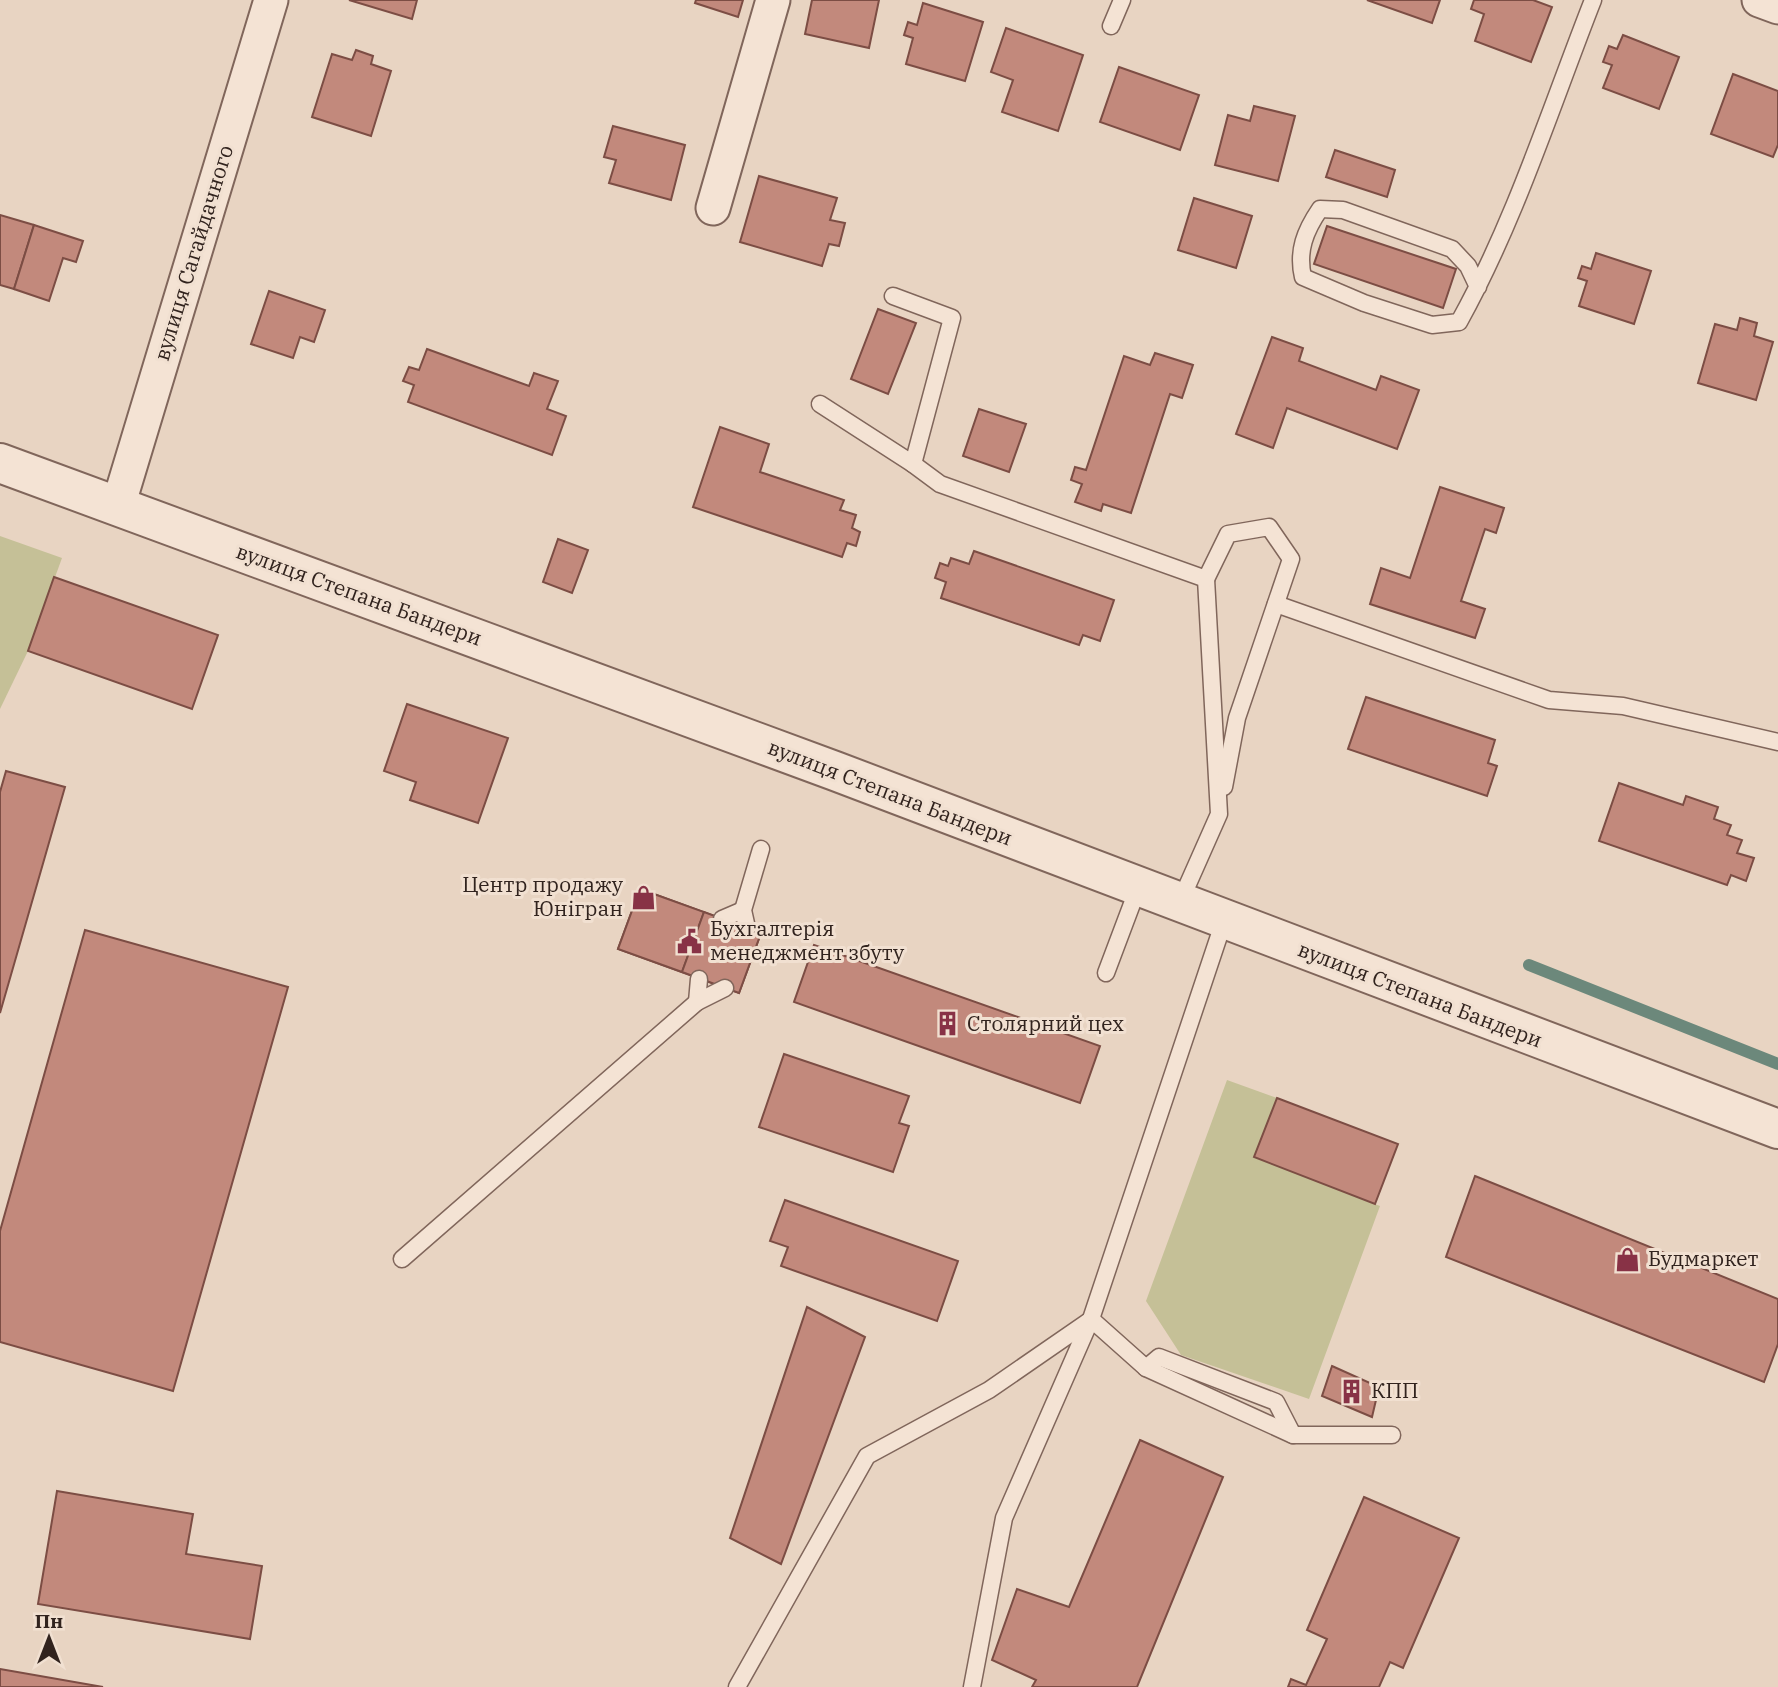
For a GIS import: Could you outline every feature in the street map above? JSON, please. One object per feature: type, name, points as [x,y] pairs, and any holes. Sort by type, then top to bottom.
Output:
[{"type":"street","name":"вулиця Сагайдачного","points":[[118,506],[271,0]]},
{"type":"street","points":[[713,208],[773,0]]},
{"type":"street","points":[[1759,0],[1778,7]]},
{"type":"street","name":"вулиця Степана Бандери","points":[[0,463],[835,771],[1223,921],[1778,1129]]},
{"type":"lane","points":[[1111,26],[1122,0]]},
{"type":"lane","points":[[1478,287],[1468,266],[1452,249],[1343,210],[1320,209],[1309,225],[1299,258],[1303,277],[1364,303],[1432,325],[1459,322],[1478,287],[1593,0]]},
{"type":"lane","points":[[892,296],[952,318],[913,464]]},
{"type":"lane","points":[[820,404],[940,484],[1206,579]]},
{"type":"lane","points":[[1180,904],[1219,814],[1237,718],[1291,558],[1269,527],[1228,534],[1206,579],[1219,814]]},
{"type":"lane","points":[[1276,604],[1549,701],[1623,706],[1778,742]]},
{"type":"lane","points":[[747,928],[743,910],[761,849]]},
{"type":"lane","points":[[1106,973],[1138,888]]},
{"type":"lane","points":[[722,919],[743,910]]},
{"type":"lane","points":[[972,1687],[1004,1518],[1091,1320],[1223,921]]},
{"type":"lane","points":[[697,1002],[699,979]]},
{"type":"lane","points":[[402,1259],[697,1002],[725,988]]},
{"type":"lane","points":[[1091,1320],[1146,1368],[1293,1435],[1392,1435]]},
{"type":"lane","points":[[737,1687],[867,1456],[989,1390],[1091,1320]]},
{"type":"lane","points":[[1146,1368],[1159,1357],[1276,1402],[1293,1435]]},
{"type":"shaded area","points":[[0,536],[62,558],[28,651],[0,709]]},
{"type":"shaded area","points":[[1227,1080],[1277,1098],[1254,1157],[1380,1206],[1309,1399],[1181,1355],[1146,1301]]},
{"type":"building","points":[[349,0],[417,0],[412,19]]},
{"type":"building","points":[[696,0],[743,0],[738,17],[695,3]]},
{"type":"building","points":[[812,0],[879,0],[869,48],[805,34]]},
{"type":"building","points":[[1367,0],[1440,0],[1432,23]]},
{"type":"building","points":[[1474,0],[1533,0],[1552,7],[1531,62],[1475,41],[1484,14],[1471,9]]},
{"type":"building","points":[[923,3],[983,22],[965,81],[906,64],[913,38],[904,35],[908,22],[917,25]]},
{"type":"building","points":[[1006,28],[1083,55],[1058,131],[1002,112],[1013,80],[991,72]]},
{"type":"building","points":[[1623,35],[1679,57],[1659,109],[1603,88],[1612,65],[1603,62],[1609,46],[1617,49]]},
{"type":"building","points":[[356,50],[373,56],[371,64],[391,71],[371,136],[312,117],[332,54],[352,60]]},
{"type":"building","points":[[1119,67],[1199,95],[1180,150],[1100,122]]},
{"type":"building","points":[[1733,74],[1778,91],[1778,145],[1773,157],[1711,134]]},
{"type":"building","points":[[1254,106],[1295,116],[1278,181],[1215,165],[1228,115],[1250,121]]},
{"type":"building","points":[[613,126],[685,145],[671,200],[609,183],[616,160],[604,157]]},
{"type":"building","points":[[1335,150],[1395,170],[1387,197],[1326,177]]},
{"type":"building","points":[[759,176],[837,198],[830,220],[845,223],[839,246],[829,244],[822,266],[740,242]]},
{"type":"building","points":[[1194,198],[1252,216],[1236,268],[1178,250]]},
{"type":"building","points":[[0,215],[34,225],[14,289],[0,285]]},
{"type":"building","points":[[34,225],[83,241],[76,262],[63,258],[49,301],[14,289]]},
{"type":"building","points":[[1327,226],[1456,269],[1443,308],[1314,264]]},
{"type":"building","points":[[1596,253],[1651,271],[1634,324],[1579,306],[1587,281],[1578,278],[1582,266],[1591,269]]},
{"type":"building","points":[[269,291],[325,310],[314,342],[300,337],[293,358],[251,344]]},
{"type":"building","points":[[878,309],[916,323],[888,394],[851,379]]},
{"type":"building","points":[[1740,318],[1757,323],[1754,336],[1773,342],[1756,400],[1698,383],[1715,324],[1737,330]]},
{"type":"building","points":[[1272,337],[1303,348],[1299,361],[1376,390],[1381,376],[1419,390],[1397,449],[1287,408],[1273,448],[1236,434]]},
{"type":"building","points":[[427,349],[529,386],[534,373],[558,381],[547,409],[566,416],[552,455],[408,402],[414,385],[403,381],[409,367],[419,370]]},
{"type":"building","points":[[1155,353],[1193,365],[1182,398],[1170,394],[1131,513],[1103,504],[1101,511],[1075,502],[1082,484],[1071,480],[1075,467],[1086,470],[1124,356],[1150,365]]},
{"type":"building","points":[[979,409],[1026,424],[1009,472],[963,456]]},
{"type":"building","points":[[720,427],[769,444],[760,472],[844,500],[840,510],[856,515],[852,528],[860,532],[856,546],[847,543],[842,557],[693,507]]},
{"type":"building","points":[[1440,487],[1504,508],[1496,533],[1485,529],[1461,601],[1485,609],[1475,638],[1370,604],[1381,568],[1410,578]]},
{"type":"building","points":[[558,539],[588,550],[572,593],[543,582]]},
{"type":"building","points":[[974,551],[1114,600],[1100,641],[1083,635],[1079,645],[941,598],[946,582],[935,578],[940,563],[948,566],[951,558],[969,564]]},
{"type":"building","points":[[54,577],[218,635],[192,709],[28,651]]},
{"type":"building","points":[[1366,697],[1495,740],[1488,763],[1497,766],[1487,796],[1348,749]]},
{"type":"building","points":[[407,704],[508,738],[478,823],[410,800],[416,782],[384,771]]},
{"type":"building","points":[[6,771],[65,787],[0,1013],[0,792]]},
{"type":"building","points":[[1619,783],[1683,805],[1686,796],[1718,807],[1714,819],[1731,825],[1727,835],[1742,840],[1737,853],[1754,858],[1746,881],[1731,875],[1727,885],[1599,841]]},
{"type":"building","points":[[640,889],[761,933],[739,993],[618,949]]},
{"type":"building","points":[[640,889],[704,912],[682,972],[618,949]]},
{"type":"building","points":[[704,912],[761,933],[739,993],[682,972]]},
{"type":"building","points":[[85,930],[288,987],[173,1391],[0,1342],[0,1231]]},
{"type":"building","name":"Столярний цех","points":[[814,945],[1100,1046],[1080,1103],[794,1002]]},
{"type":"building","points":[[784,1054],[909,1096],[899,1123],[909,1126],[893,1172],[759,1127]]},
{"type":"building","points":[[1277,1098],[1398,1144],[1375,1204],[1254,1157]]},
{"type":"building","points":[[1475,1176],[1778,1299],[1778,1344],[1764,1382],[1446,1257]]},
{"type":"building","points":[[785,1200],[958,1261],[937,1321],[781,1266],[788,1247],[770,1241]]},
{"type":"building","points":[[807,1307],[865,1337],[781,1564],[730,1538]]},
{"type":"building","name":"КПП","points":[[1332,1366],[1379,1387],[1372,1417],[1322,1396]]},
{"type":"building","points":[[1140,1440],[1223,1477],[1137,1687],[1032,1687],[1036,1680],[992,1660],[1017,1589],[1069,1607]]},
{"type":"building","points":[[57,1491],[193,1514],[186,1554],[262,1566],[250,1639],[38,1604]]},
{"type":"building","points":[[1364,1497],[1459,1538],[1403,1668],[1390,1662],[1379,1687],[1288,1687],[1291,1679],[1306,1685],[1327,1639],[1307,1630]]},
{"type":"building","points":[[0,1669],[103,1687],[0,1687]]},
{"type":"waterway","points":[[1529,965],[1778,1064]]},
{"type":"place","name":"Центр продажу Юнігран","points":[[643,897]]},
{"type":"place","name":"Бухгалтерія менеджмент збуту","points":[[690,941]]},
{"type":"place","name":"Столярний цех","points":[[947,1024]]},
{"type":"place","name":"Будмаркет","points":[[1628,1259]]},
{"type":"place","name":"КПП","points":[[1351,1391]]}]
